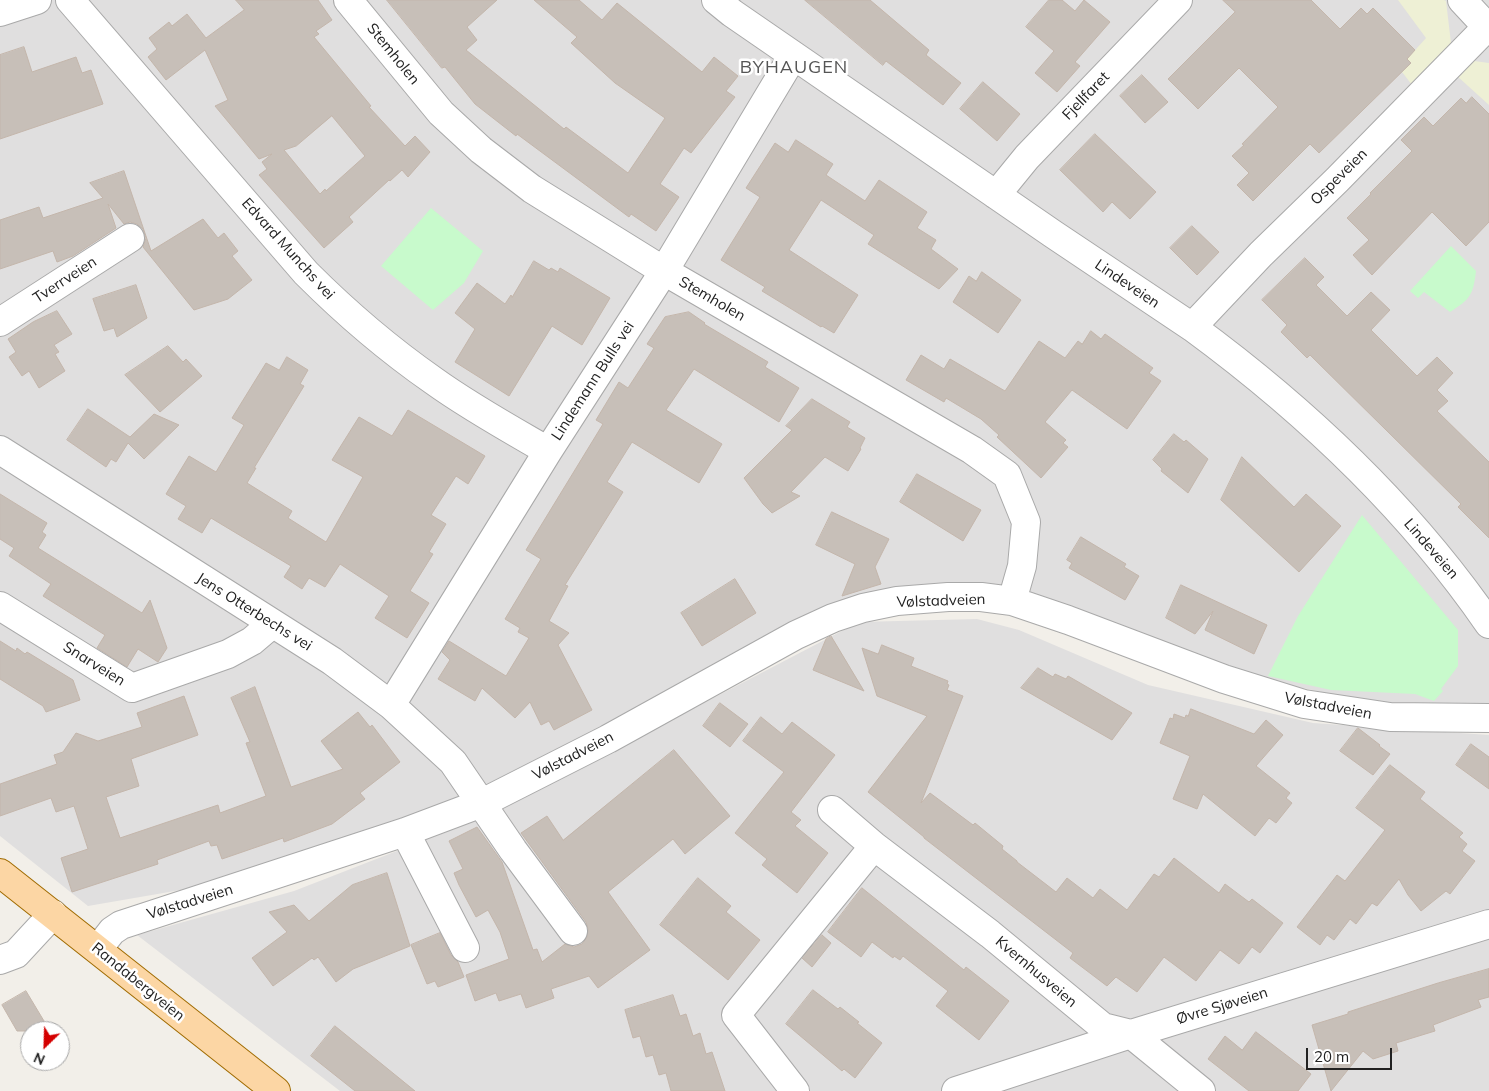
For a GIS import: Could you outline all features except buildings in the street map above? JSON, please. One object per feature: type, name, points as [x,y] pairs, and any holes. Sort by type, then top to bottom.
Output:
[{"type":"main road","name":"Randabergveien","points":[[0,873],[276,1091]]},
{"type":"street","points":[[0,12],[37,0]]},
{"type":"street","name":"Edvard Munchs vei","points":[[70,0],[306,273],[338,305],[389,348],[434,382],[548,451]]},
{"type":"street","name":"Stemholen","points":[[348,0],[442,113],[481,150],[532,189],[664,271],[972,450],[1008,475],[1026,522],[1022,566],[1012,601]]},
{"type":"street","name":"Lindeveien","points":[[716,0],[794,56],[1192,327],[1230,355],[1288,403],[1376,486],[1464,587],[1489,624]]},
{"type":"street","name":"Fjellfaret","points":[[996,195],[1028,157],[1178,0]]},
{"type":"street","points":[[1462,0],[1488,28]]},
{"type":"street","name":"Ospeveien","points":[[1192,327],[1261,254],[1488,28]]},
{"type":"street","name":"Lindemann Bulls vei","points":[[391,705],[548,451],[664,271],[794,56]]},
{"type":"street","name":"Tverrveien","points":[[0,322],[130,238]]},
{"type":"street","name":"Jens Otterbechs vei","points":[[0,450],[332,661],[391,705],[453,762],[482,803]]},
{"type":"street","name":"Vølstadveien","points":[[98,949],[112,931],[128,922],[413,830],[482,803],[608,739],[796,635],[862,608],[897,601],[948,597],[981,597],[1012,601],[1068,620],[1224,679],[1304,704],[1390,717],[1489,718]]},
{"type":"street","name":"Snarveien","points":[[0,606],[132,688],[228,654],[252,640],[272,624]]},
{"type":"street","points":[[482,803],[512,850],[573,931]]},
{"type":"street","name":"Kvernhusveien","points":[[832,810],[874,846],[990,934],[1103,1027],[1131,1034],[1201,1091]]},
{"type":"street","points":[[413,830],[471,945]]},
{"type":"street","points":[[795,1091],[736,1015],[874,846]]},
{"type":"street","points":[[0,960],[16,954],[53,914]]},
{"type":"street","name":"Øvre Sjøveien","points":[[956,1091],[1131,1034],[1489,924]]},
{"type":"shaded area","points":[[0,0],[1489,0],[1489,707],[1378,704],[1265,680],[1014,605],[864,613],[463,804],[285,872],[88,906],[0,836]]},
{"type":"shaded area","points":[[977,619],[1019,630],[1148,685],[1313,723],[1489,735],[1489,1091],[340,1091],[137,935],[294,891],[487,816],[859,622]]},
{"type":"green space","points":[[1398,0],[1446,1],[1451,43],[1412,85],[1399,68],[1426,38]]},
{"type":"green space","points":[[1474,61],[1489,63],[1489,105],[1457,76]]},
{"type":"green space","points":[[431,208],[483,251],[464,283],[433,310],[381,266]]},
{"type":"green space","points":[[1451,246],[1476,271],[1472,292],[1462,304],[1450,312],[1424,292],[1418,298],[1410,291]]},
{"type":"green space","points":[[1362,515],[1458,630],[1458,666],[1441,689],[1443,691],[1434,701],[1415,694],[1331,690],[1268,676],[1298,616]]},
{"type":"district","name":"BYHAUGEN","points":[[794,68]]}]
